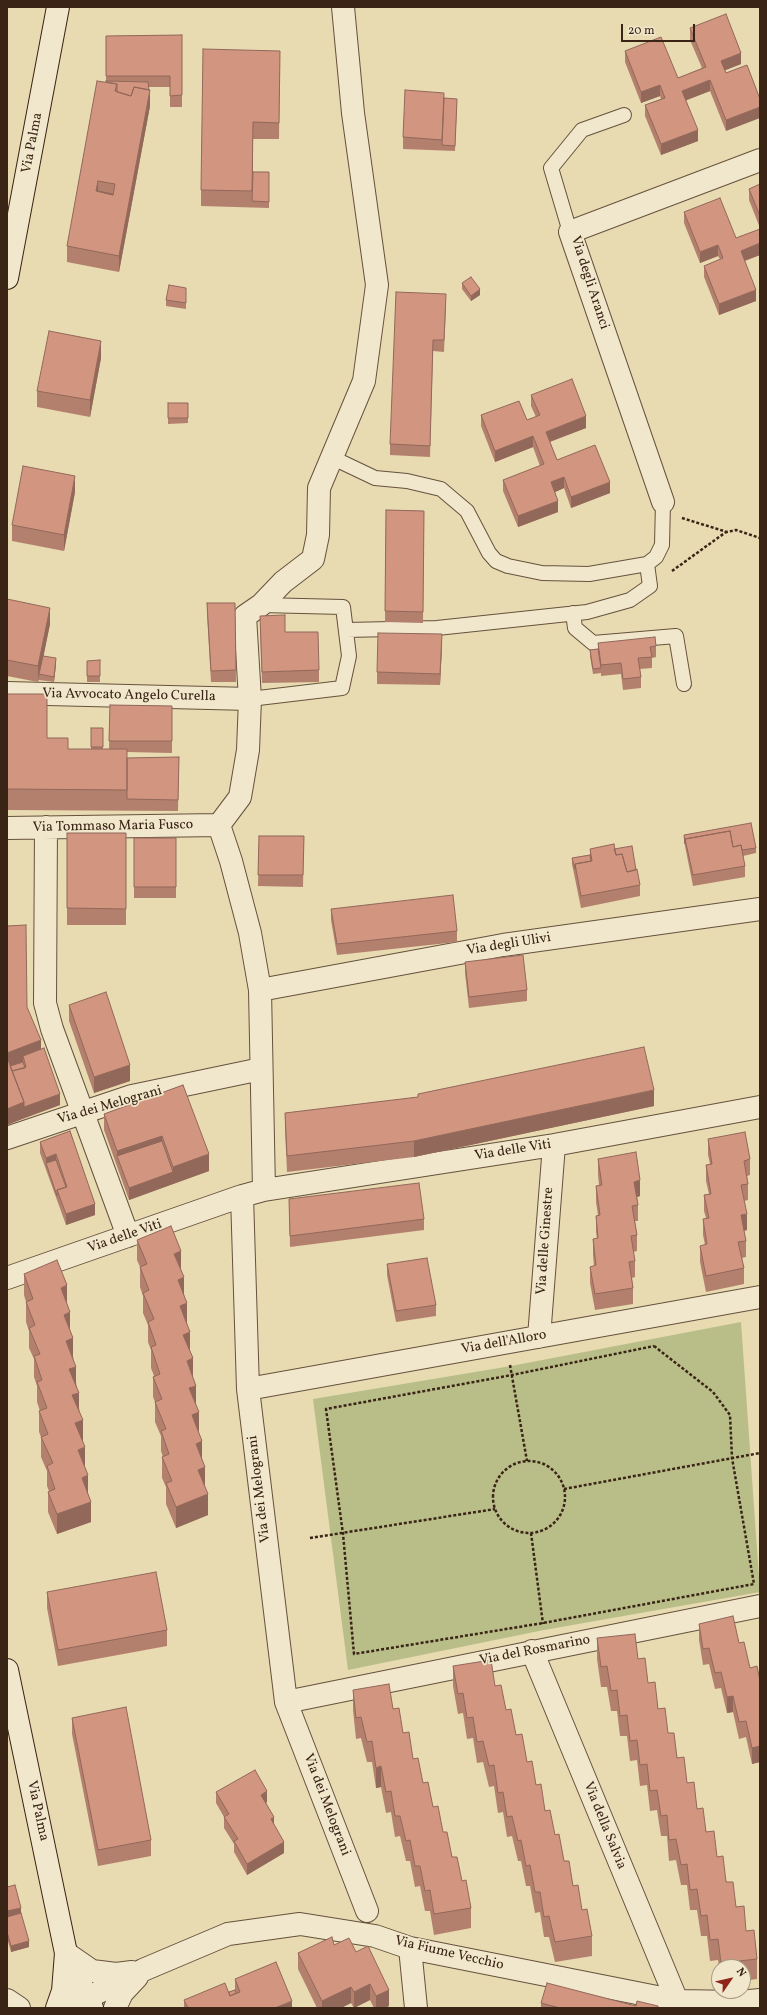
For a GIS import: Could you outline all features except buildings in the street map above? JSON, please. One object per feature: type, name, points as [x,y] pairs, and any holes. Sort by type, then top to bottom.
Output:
[{"type":"street","name":"Via Palma","points":[[7,278],[58,7]]},
{"type":"street","points":[[242,1196],[264,1190],[260,990],[250,933],[231,861],[219,825],[240,797],[248,750],[250,699],[245,616],[261,605],[283,582],[313,559],[318,535],[319,488],[333,458],[364,381],[377,285],[352,112],[343,7]]},
{"type":"street","name":"Via degli Aranci","points":[[663,507],[570,232],[760,160]]},
{"type":"street","name":"Via Avvocato Angelo Curella","points":[[7,693],[250,699]]},
{"type":"street","name":"Via Tommaso Maria Fusco","points":[[7,828],[219,825]]},
{"type":"street","points":[[46,828],[45,1003],[52,1029],[128,1236]]},
{"type":"street","name":"Via degli Ulivi","points":[[260,990],[503,945],[760,909]]},
{"type":"street","name":"Via dei Melograni","points":[[7,1138],[132,1096],[261,1069]]},
{"type":"street","name":"Via delle Viti","points":[[264,1190],[554,1145],[760,1107]]},
{"type":"street","name":"Via delle Ginestre","points":[[539,1337],[554,1145]]},
{"type":"street","name":"Via dei Melograni","points":[[242,1196],[248,1389],[286,1702],[367,1910]]},
{"type":"street","name":"Via delle Viti","points":[[7,1278],[242,1196]]},
{"type":"street","name":"Via dell'Alloro","points":[[248,1389],[760,1297]]},
{"type":"street","name":"Via del Rosmarino","points":[[286,1702],[760,1606]]},
{"type":"street","name":"Via della Salvia","points":[[539,1650],[677,2001]]},
{"type":"street","name":"Via Palma","points":[[7,1670],[66,1953]]},
{"type":"street","name":"Via Fiume Vecchio","points":[[143,1970],[228,1934],[300,1924],[375,1936],[410,1948],[677,2001],[740,2002],[760,2000]]},
{"type":"street","points":[[410,1948],[416,2008]]},
{"type":"street","points":[[66,1953],[92,1971],[116,1974],[143,1970]]},
{"type":"street","points":[[66,1953],[85,2004],[143,1970]]},
{"type":"street","points":[[56,2008],[63,1991],[66,1953]]},
{"type":"street","points":[[115,2008],[122,1993],[143,1970]]},
{"type":"street","points":[[7,2000],[19,2008]]},
{"type":"lane","points":[[570,232],[551,168],[582,130],[624,115]]},
{"type":"lane","points":[[333,458],[375,478],[407,481],[441,489],[467,511],[488,553],[496,561],[508,566],[542,573],[589,574],[647,564],[656,557],[662,545],[663,507]]},
{"type":"lane","points":[[346,630],[436,628],[587,612],[630,600],[650,586],[647,564]]},
{"type":"lane","points":[[250,699],[342,688],[349,656],[343,607],[261,605]]},
{"type":"lane","points":[[573,614],[575,628],[593,643],[676,636],[684,684]]},
{"type":"path","points":[[663,507],[727,532]]},
{"type":"path","points":[[650,586],[727,532],[736,530],[760,538]]},
{"type":"path","points":[[503,1344],[512,1375],[527,1461]]},
{"type":"path","points":[[654,1346],[713,1392],[730,1415],[732,1458],[754,1584],[543,1623],[354,1654],[343,1534],[326,1409],[512,1375],[654,1346]]},
{"type":"path","points":[[564,1489],[760,1453]]},
{"type":"path","points":[[527,1461],[538,1462],[548,1467],[557,1474],[564,1489],[564,1506],[559,1516],[552,1525],[543,1531],[532,1533],[520,1532],[510,1528],[502,1520],[495,1509],[493,1500],[494,1488],[499,1478],[511,1467],[527,1461]]},
{"type":"path","points":[[310,1538],[495,1509]]},
{"type":"path","points":[[532,1533],[543,1623],[539,1650]]},
{"type":"green space","points":[[741,1322],[760,1592],[544,1630],[348,1670],[313,1399],[511,1366]]}]
